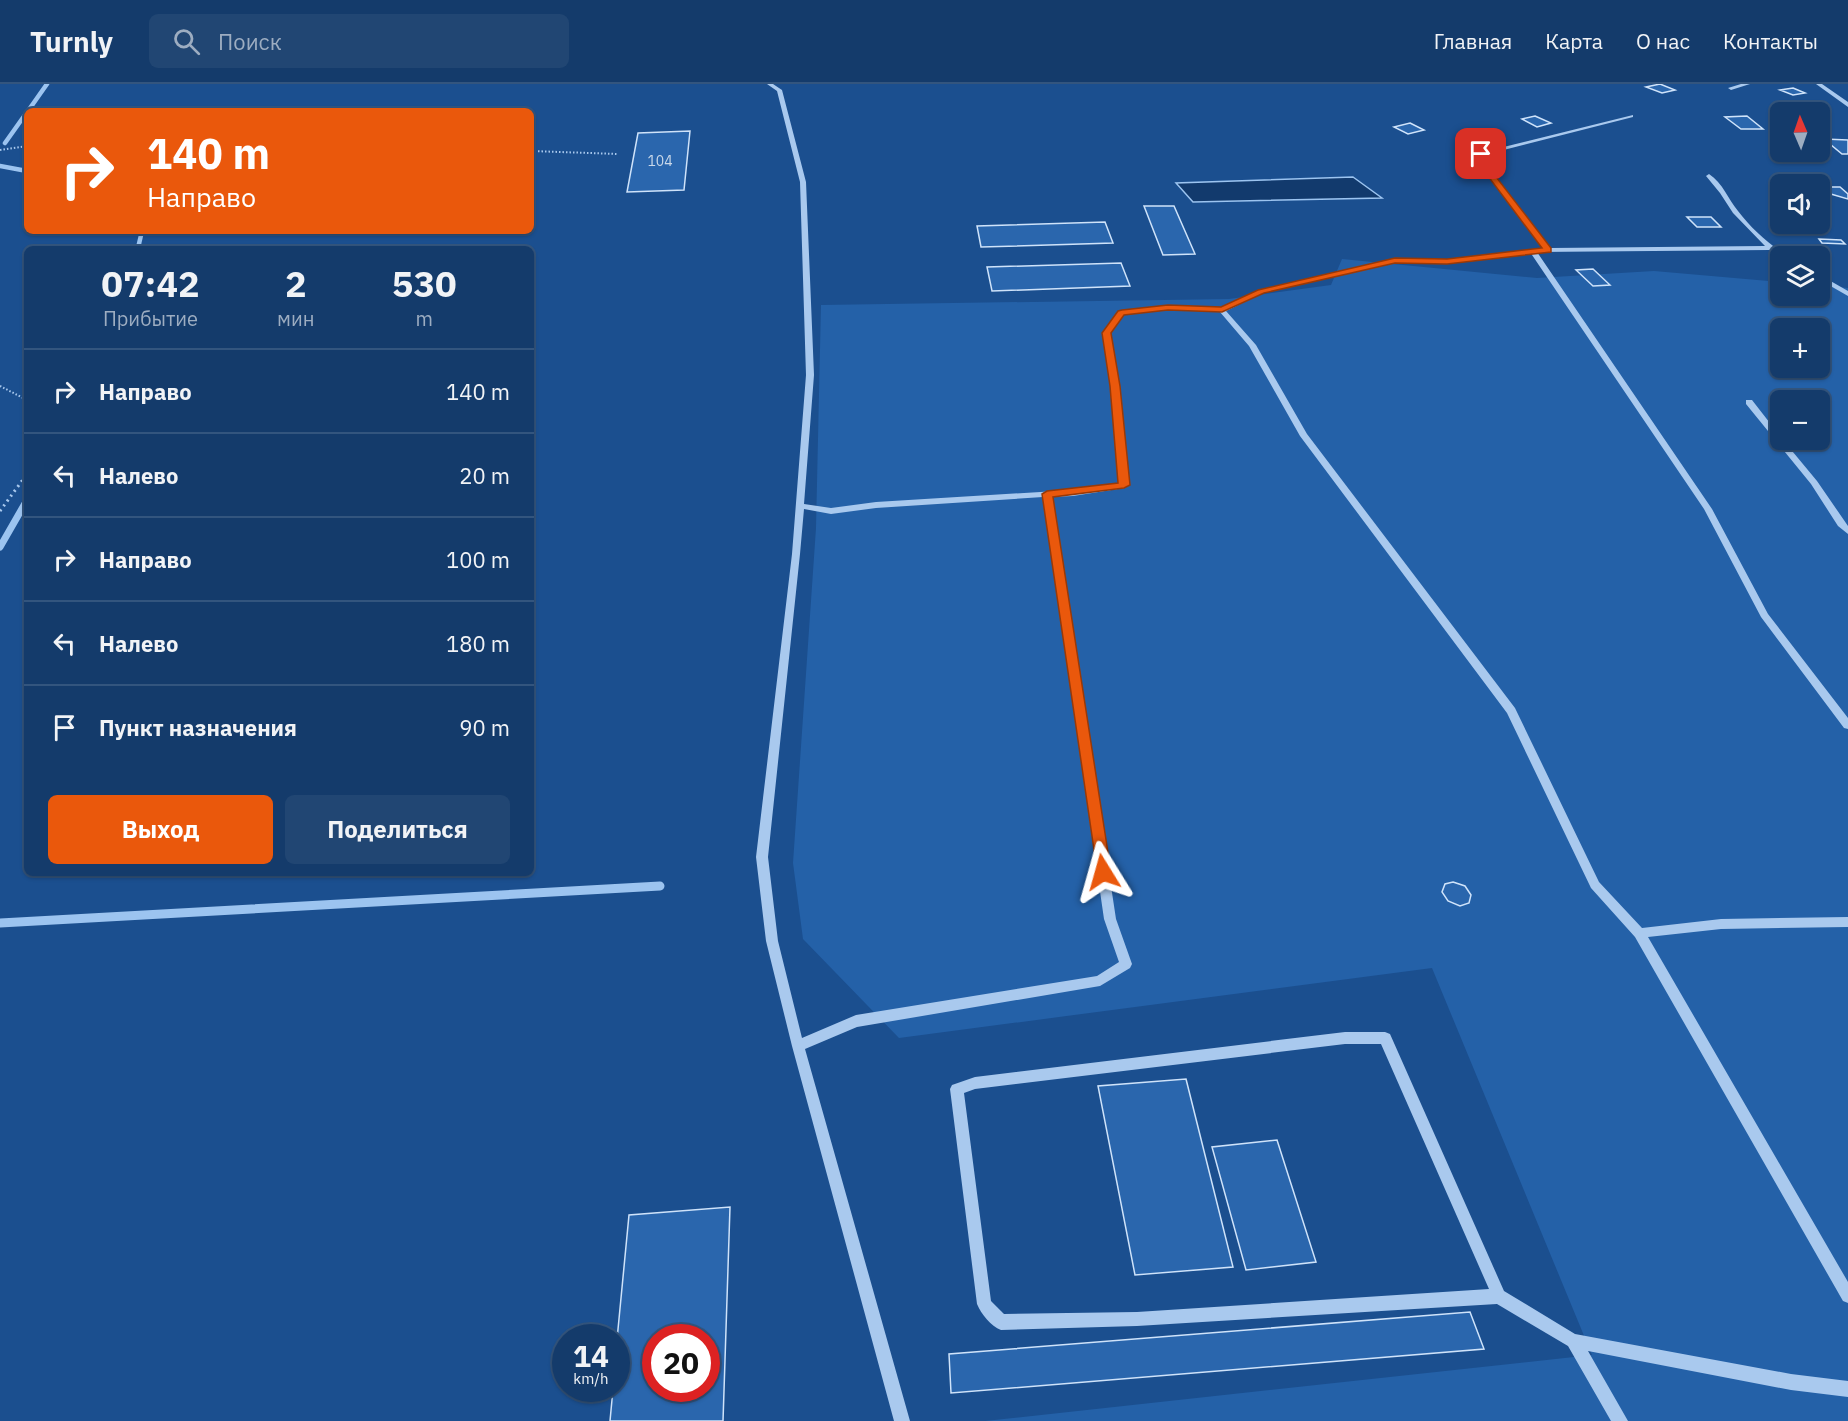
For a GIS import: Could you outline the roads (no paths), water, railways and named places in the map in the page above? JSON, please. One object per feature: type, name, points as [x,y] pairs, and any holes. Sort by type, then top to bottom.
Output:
[{"type":"street","points":[[770,84],[779,90],[802,182],[810,375],[796,554],[762,857],[772,941],[798,1046],[902,1421]]},
{"type":"street","points":[[1731,88],[1747,84]]},
{"type":"street","points":[[1819,84],[1848,105]]},
{"type":"street","points":[[1548,250],[1480,160],[1481,154],[1631,116]]},
{"type":"street","points":[[1709,176],[1724,192],[1735,212],[1770,248]]},
{"type":"street","points":[[799,506],[831,511],[876,505],[1073,493],[1124,485],[1115,386],[1107,333],[1122,313],[1168,308],[1222,310],[1261,291],[1395,261],[1447,262],[1532,250],[1770,248]]},
{"type":"street","points":[[1532,250],[1708,509],[1764,615],[1848,725]]},
{"type":"street","points":[[1830,283],[1848,294]]},
{"type":"street","points":[[1222,310],[1252,345],[1303,434],[1511,711],[1595,885],[1639,933],[1848,1296]]},
{"type":"street","points":[[1749,402],[1814,483],[1840,524],[1848,531]]},
{"type":"street","points":[[798,1046],[856,1021],[1100,981],[1126,964],[1110,920],[1047,494]]},
{"type":"street","points":[[1639,933],[1721,924],[1848,922]]},
{"type":"street","points":[[1499,1296],[1385,1038],[1334,1039],[975,1083],[957,1089],[984,1304],[1001,1322],[1137,1318],[1499,1296],[1574,1341],[1791,1382],[1848,1389]]},
{"type":"street","points":[[1574,1341],[1620,1421]]},
{"type":"waterway","points":[[30,108],[47,84]]},
{"type":"waterway","points":[[5,143],[24,116]]},
{"type":"waterway","points":[[0,166],[24,170]]},
{"type":"waterway","points":[[138,246],[141,234]]},
{"type":"waterway","points":[[0,547],[24,505]]},
{"type":"waterway","points":[[0,923],[660,886]]}]
